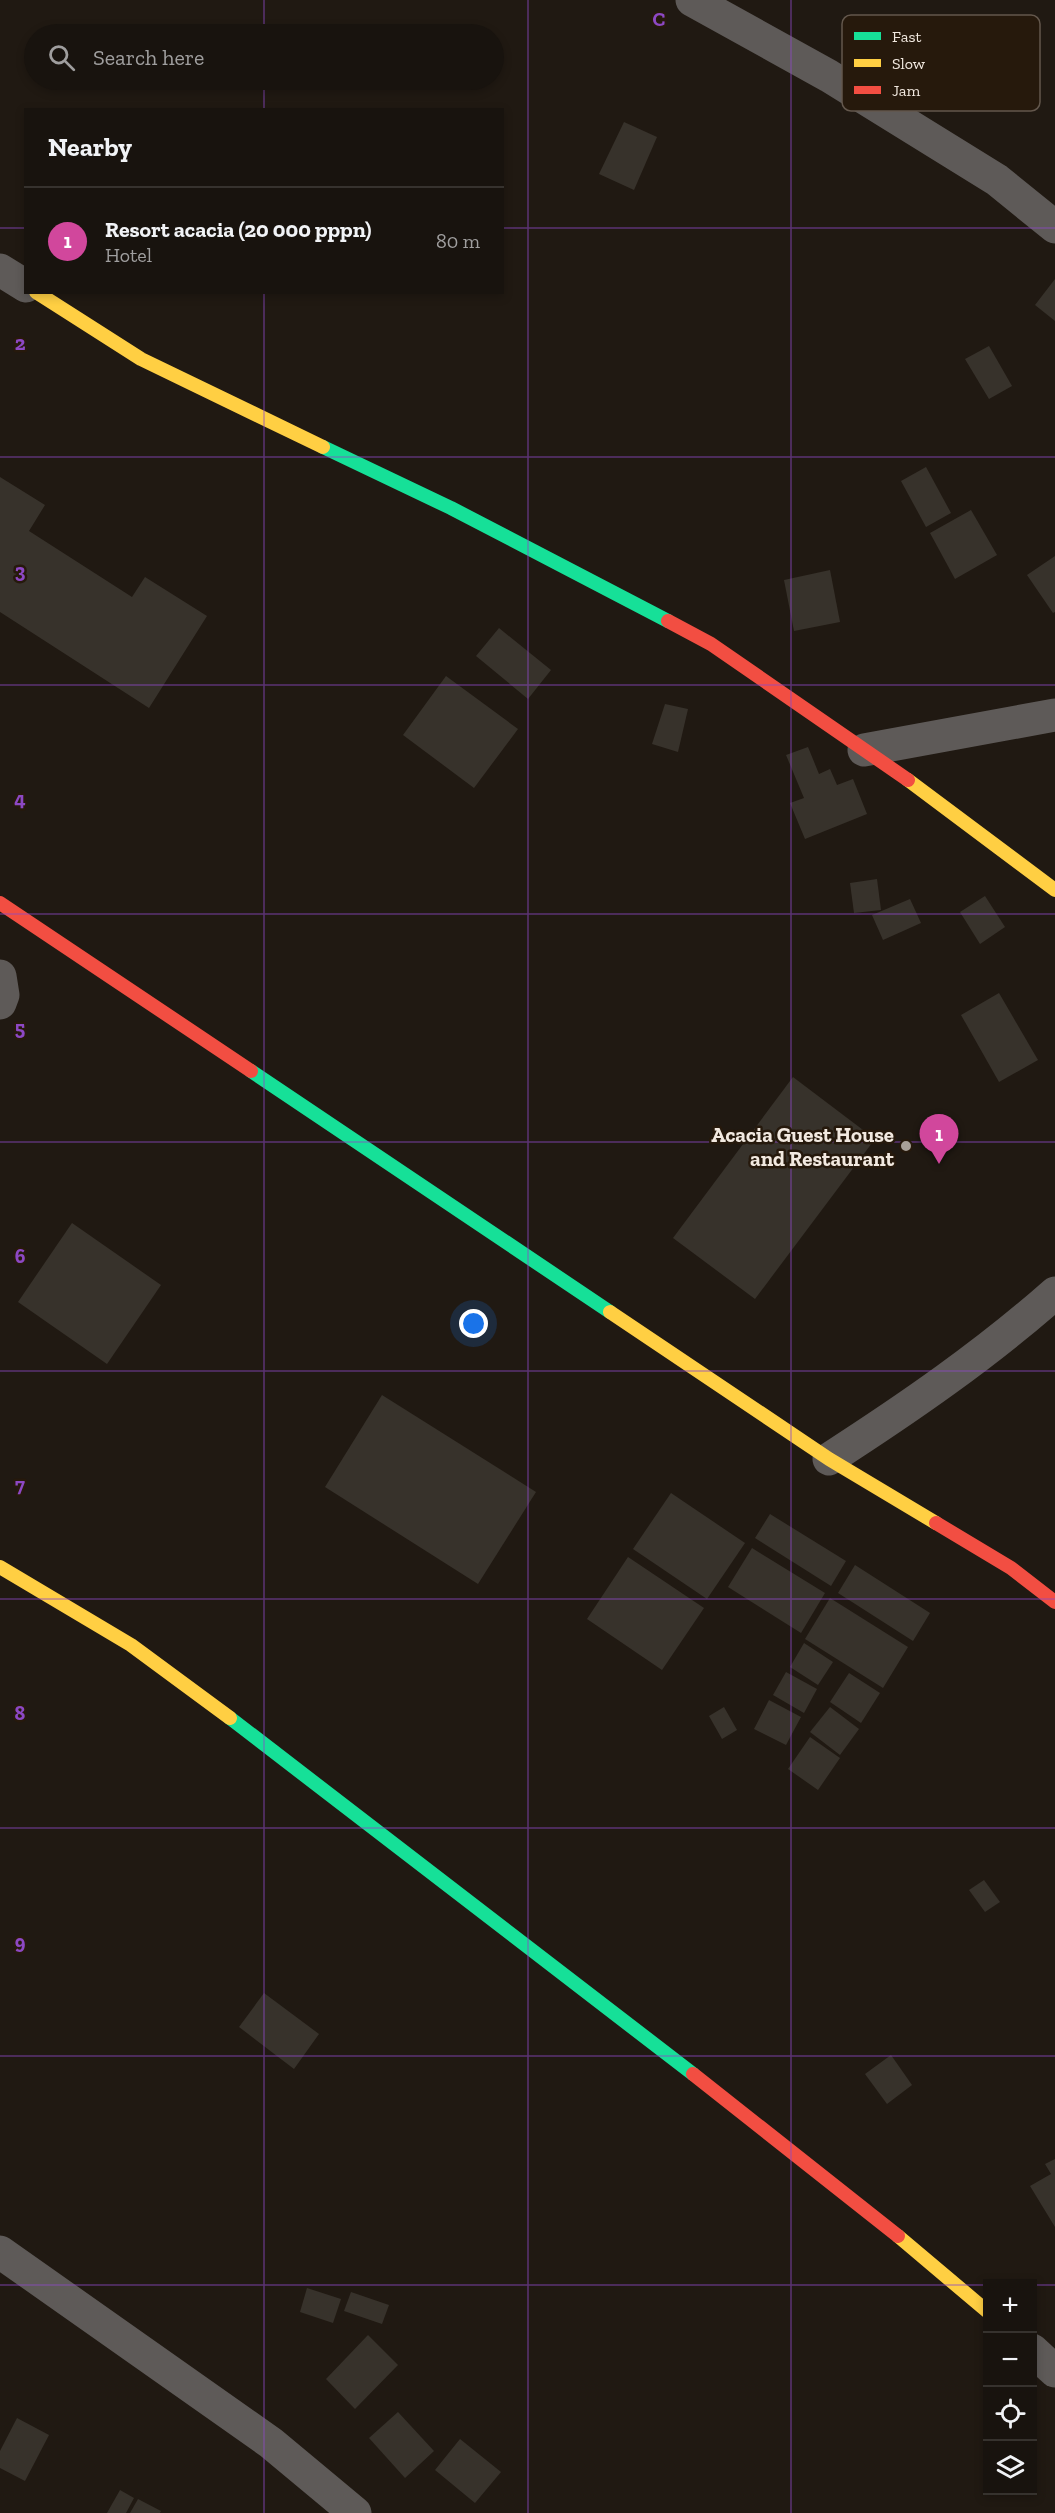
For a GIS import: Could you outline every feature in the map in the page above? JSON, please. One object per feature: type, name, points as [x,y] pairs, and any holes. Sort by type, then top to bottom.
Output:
[{"type":"street","points":[[692,0],[842,85]]},
{"type":"street","points":[[885,111],[998,180],[1055,227]]},
{"type":"street","points":[[0,270],[24,285]]},
{"type":"street","points":[[39,294],[141,359],[451,508],[711,644],[864,750],[1055,890]]},
{"type":"street","points":[[864,750],[1055,715]]},
{"type":"street","points":[[0,903],[829,1459],[1011,1568],[1055,1602]]},
{"type":"street","points":[[0,976],[3,995],[0,1003]]},
{"type":"street","points":[[829,1459],[919,1401],[1028,1317],[1055,1293]]},
{"type":"street","points":[[0,1567],[131,1645],[283,1757],[859,2203],[983,2309]]},
{"type":"street","points":[[0,2252],[271,2444],[355,2513]]},
{"type":"street","points":[[1037,2355],[1055,2371]]},
{"type":"building","points":[[624,122],[657,137],[634,190],[599,174]]},
{"type":"building","points":[[1055,279],[1055,321],[1035,305]]},
{"type":"building","points":[[989,346],[1012,386],[989,399],[965,359]]},
{"type":"building","points":[[926,467],[951,513],[926,527],[901,481]]},
{"type":"building","points":[[0,477],[45,505],[29,531],[132,597],[145,577],[207,616],[149,708],[0,612]]},
{"type":"building","points":[[971,510],[997,555],[955,579],[930,533]]},
{"type":"building","points":[[1055,556],[1055,612],[1053,613],[1027,575]]},
{"type":"building","points":[[830,570],[840,622],[794,631],[784,580]]},
{"type":"building","points":[[499,628],[551,670],[528,699],[476,656]]},
{"type":"building","points":[[446,676],[518,729],[474,788],[403,735]]},
{"type":"building","points":[[665,704],[688,709],[678,752],[652,744]]},
{"type":"building","points":[[808,747],[819,774],[830,769],[837,785],[853,779],[867,814],[805,839],[790,803],[804,798],[786,755]]},
{"type":"building","points":[[877,879],[881,910],[854,913],[850,883]]},
{"type":"building","points":[[985,896],[1005,927],[980,944],[960,912]]},
{"type":"building","points":[[910,899],[921,923],[883,940],[872,915]]},
{"type":"building","points":[[999,993],[1038,1060],[999,1082],[961,1015]]},
{"type":"building","points":[[793,1077],[875,1139],[755,1299],[673,1238]]},
{"type":"building","points":[[72,1223],[161,1285],[107,1364],[18,1302]]},
{"type":"building","points":[[382,1395],[536,1492],[478,1584],[325,1487]]},
{"type":"building","points":[[671,1493],[745,1543],[707,1599],[633,1549]]},
{"type":"building","points":[[770,1514],[846,1561],[831,1586],[755,1538]]},
{"type":"building","points":[[752,1548],[825,1593],[801,1633],[728,1587]]},
{"type":"building","points":[[628,1557],[704,1608],[662,1670],[587,1619]]},
{"type":"building","points":[[855,1565],[930,1613],[913,1641],[838,1593]]},
{"type":"building","points":[[830,1598],[908,1647],[883,1688],[805,1639]]},
{"type":"building","points":[[804,1643],[833,1662],[818,1685],[790,1667]]},
{"type":"building","points":[[786,1672],[817,1689],[804,1713],[773,1695]]},
{"type":"building","points":[[849,1673],[880,1693],[861,1723],[830,1702]]},
{"type":"building","points":[[769,1700],[801,1717],[786,1745],[754,1729]]},
{"type":"building","points":[[724,1707],[737,1730],[722,1739],[709,1716]]},
{"type":"building","points":[[830,1707],[859,1729],[840,1755],[810,1732]]},
{"type":"building","points":[[810,1737],[840,1758],[818,1790],[788,1769]]},
{"type":"building","points":[[984,1880],[1000,1902],[985,1912],[969,1890]]},
{"type":"building","points":[[264,1993],[319,2034],[294,2069],[239,2027]]},
{"type":"building","points":[[891,2055],[912,2085],[887,2104],[865,2074]]},
{"type":"building","points":[[1055,2159],[1055,2227],[1030,2186],[1051,2174],[1045,2164]]},
{"type":"building","points":[[307,2288],[341,2299],[333,2323],[300,2312]]},
{"type":"building","points":[[351,2292],[389,2305],[382,2324],[344,2311]]},
{"type":"building","points":[[368,2335],[398,2365],[355,2409],[326,2379]]},
{"type":"building","points":[[398,2412],[434,2451],[405,2478],[369,2438]]},
{"type":"building","points":[[17,2418],[49,2435],[25,2481],[0,2468],[0,2451]]},
{"type":"building","points":[[460,2439],[501,2472],[475,2503],[435,2470]]},
{"type":"building","points":[[120,2490],[134,2498],[126,2513],[107,2513]]},
{"type":"building","points":[[138,2499],[161,2511],[160,2513],[130,2513]]},
{"type":"traffic: fast","points":[[323,447],[451,508],[668,621]]},
{"type":"traffic: fast","points":[[251,1071],[610,1312]]},
{"type":"traffic: fast","points":[[230,1718],[693,2074]]},
{"type":"traffic: slow","points":[[39,294],[141,359],[323,447]]},
{"type":"traffic: slow","points":[[908,780],[1055,890]]},
{"type":"traffic: slow","points":[[610,1312],[829,1459],[936,1523]]},
{"type":"traffic: slow","points":[[0,1567],[131,1645],[230,1718]]},
{"type":"traffic: slow","points":[[898,2236],[983,2308]]},
{"type":"traffic: jam","points":[[668,621],[711,644],[908,780]]},
{"type":"traffic: jam","points":[[0,903],[251,1071]]},
{"type":"traffic: jam","points":[[936,1523],[1011,1568],[1055,1602]]},
{"type":"traffic: jam","points":[[693,2074],[898,2236]]},
{"type":"place","name":"Acacia Guest House and Restaurant","points":[[906,1146]]},
{"type":"place","name":"Resort acacia (20 000 pppn)","points":[[939,1164]]}]
